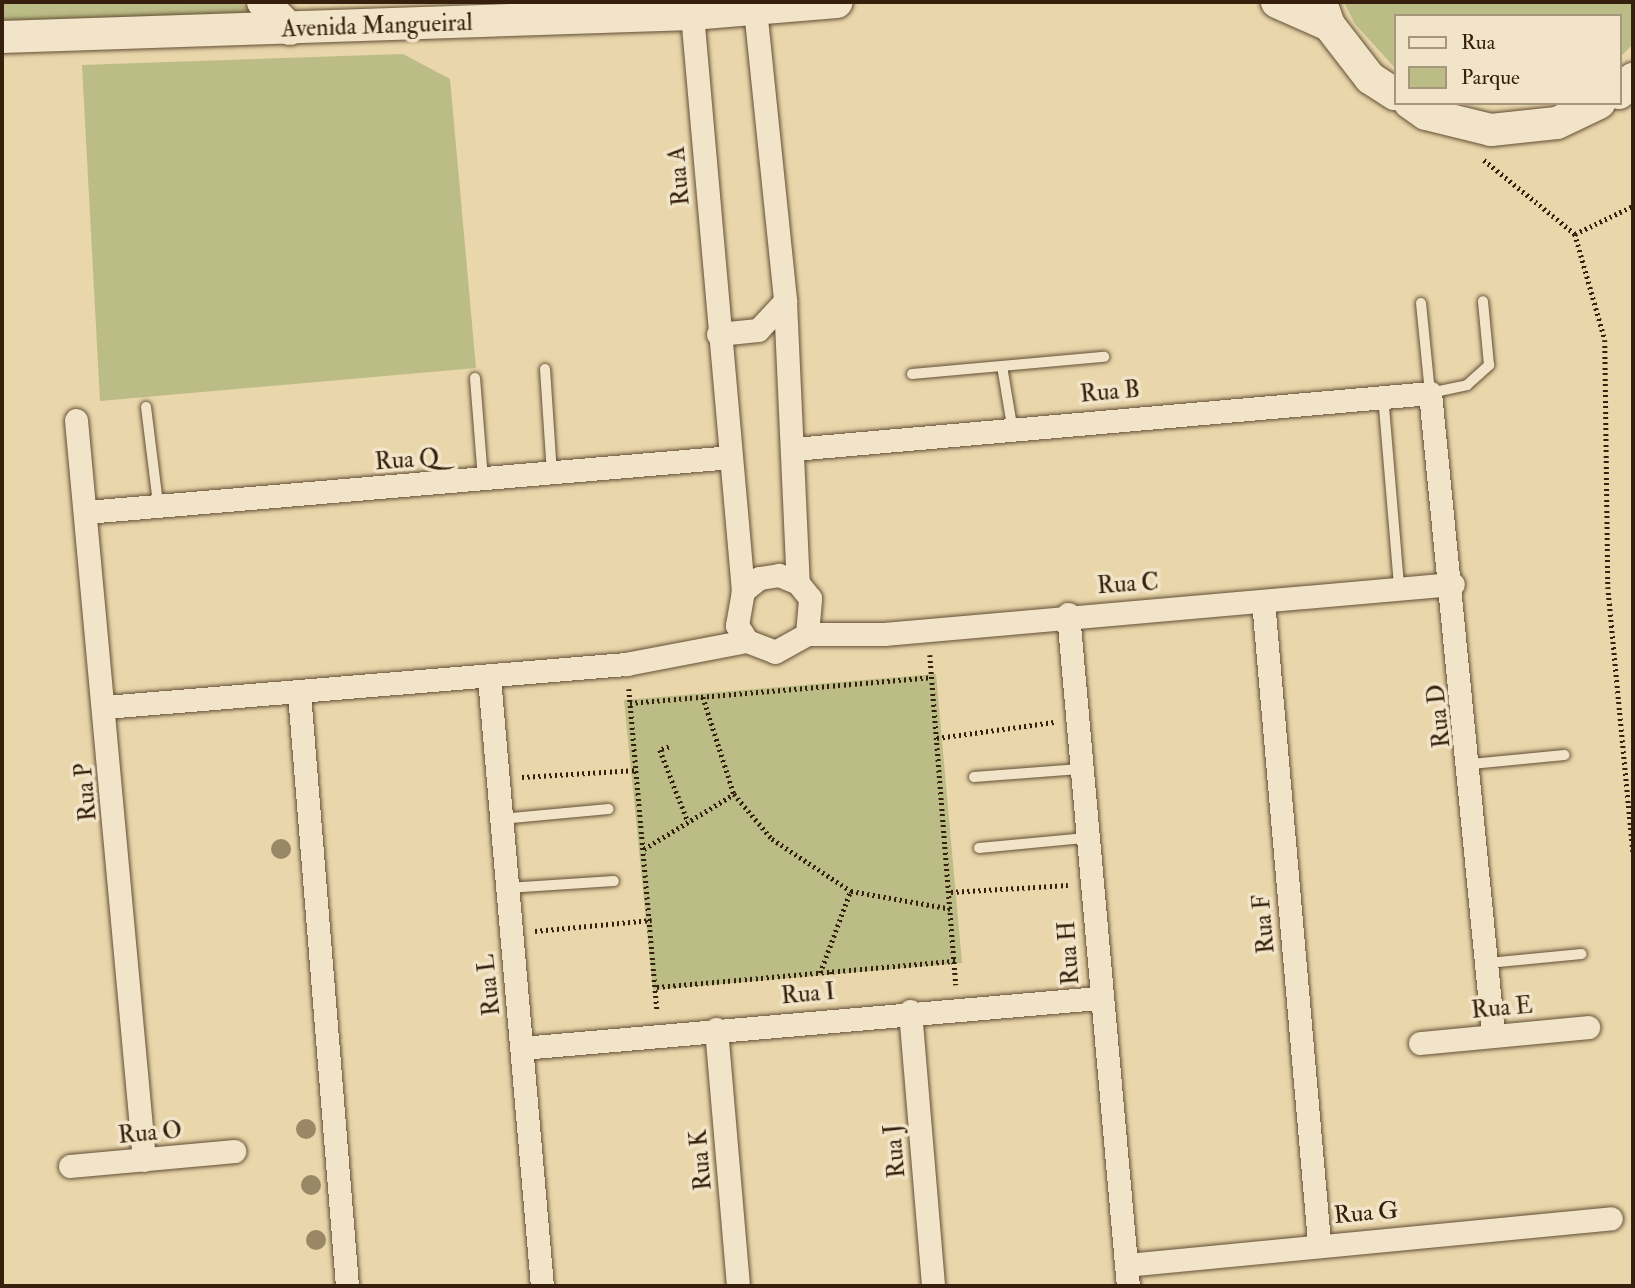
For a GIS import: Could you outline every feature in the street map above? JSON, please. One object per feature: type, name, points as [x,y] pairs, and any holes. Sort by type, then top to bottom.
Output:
[{"type":"street","points":[[262,2],[290,29]]},
{"type":"street","name":"Avenida Mangueiral","points":[[2,37],[290,29],[699,8],[755,9],[837,2]]},
{"type":"street","points":[[1276,2],[1325,13],[1370,78],[1394,93]]},
{"type":"street","name":"Rua A","points":[[699,8],[718,334],[743,591],[737,625],[747,641]]},
{"type":"street","points":[[755,9],[785,301],[794,449],[798,583]]},
{"type":"street","points":[[1413,105],[1426,114],[1491,130],[1557,123],[1595,105]]},
{"type":"street","points":[[718,334],[758,330],[785,301]]},
{"type":"street","name":"Rua B","points":[[794,449],[1012,426],[1430,393]]},
{"type":"street","name":"Rua D","points":[[1430,393],[1471,764],[1493,1034]]},
{"type":"street","name":"Rua P","points":[[76,420],[105,707],[144,1160]]},
{"type":"street","name":"Rua Q","points":[[86,512],[158,503],[483,482],[731,457]]},
{"type":"street","points":[[105,707],[489,678],[626,664],[747,641],[775,652],[807,634],[810,598],[798,583],[779,575],[759,578],[743,591]]},
{"type":"street","name":"Rua C","points":[[807,634],[929,629],[1068,614],[1262,601],[1452,584]]},
{"type":"street","name":"Rua F","points":[[1262,601],[1319,1243]]},
{"type":"street","name":"Rua H","points":[[1068,614],[1098,998],[1127,1275]]},
{"type":"street","name":"Rua L","points":[[489,678],[542,1286]]},
{"type":"street","points":[[299,693],[347,1286]]},
{"type":"street","name":"Rua I","points":[[523,1048],[910,1010],[1098,998]]},
{"type":"street","name":"Rua J","points":[[910,1010],[933,1286]]},
{"type":"street","name":"Rua E","points":[[1420,1043],[1588,1027]]},
{"type":"street","name":"Rua K","points":[[716,1029],[738,1286]]},
{"type":"street","name":"Rua O","points":[[70,1166],[234,1151]]},
{"type":"street","name":"Rua G","points":[[1127,1275],[1319,1243],[1611,1218]]},
{"type":"lane","points":[[1421,303],[1430,393],[1467,385],[1489,365],[1483,302]]},
{"type":"lane","points":[[912,374],[1104,357]]},
{"type":"lane","points":[[1002,366],[1012,426]]},
{"type":"lane","points":[[545,369],[552,474]]},
{"type":"lane","points":[[474,378],[483,482]]},
{"type":"lane","points":[[1383,395],[1399,587]]},
{"type":"lane","points":[[146,407],[158,503]]},
{"type":"lane","points":[[1471,764],[1565,755]]},
{"type":"lane","points":[[974,777],[1080,769]]},
{"type":"lane","points":[[501,819],[610,809]]},
{"type":"lane","points":[[979,848],[1084,838]]},
{"type":"lane","points":[[507,888],[614,880]]},
{"type":"lane","points":[[1488,963],[1582,954]]},
{"type":"path","points":[[1479,157],[1575,234],[1605,341],[1608,587],[1633,852]]},
{"type":"path","points":[[1575,234],[1633,206]]},
{"type":"path","points":[[929,629],[956,961],[957,1007]]},
{"type":"path","points":[[626,664],[657,987],[657,1033]]},
{"type":"path","points":[[630,703],[931,677]]},
{"type":"path","points":[[703,697],[734,794],[772,839],[851,891],[951,909]]},
{"type":"path","points":[[936,738],[1075,719]]},
{"type":"path","points":[[669,747],[660,750],[688,822]]},
{"type":"path","points":[[497,778],[637,770]]},
{"type":"path","points":[[644,849],[734,794]]},
{"type":"path","points":[[950,892],[1089,883]]},
{"type":"path","points":[[820,973],[851,891]]},
{"type":"path","points":[[510,933],[651,920]]},
{"type":"path","points":[[657,987],[956,961]]},
{"type":"green space","points":[[2,2],[239,2],[260,16],[2,20]]},
{"type":"green space","points":[[1344,2],[1633,2],[1633,44],[1621,56],[1621,14],[1394,14],[1394,67],[1355,24]]},
{"type":"green space","points":[[403,54],[450,79],[476,368],[100,401],[82,65]]},
{"type":"green space","points":[[936,674],[962,963],[653,990],[624,700]]}]
